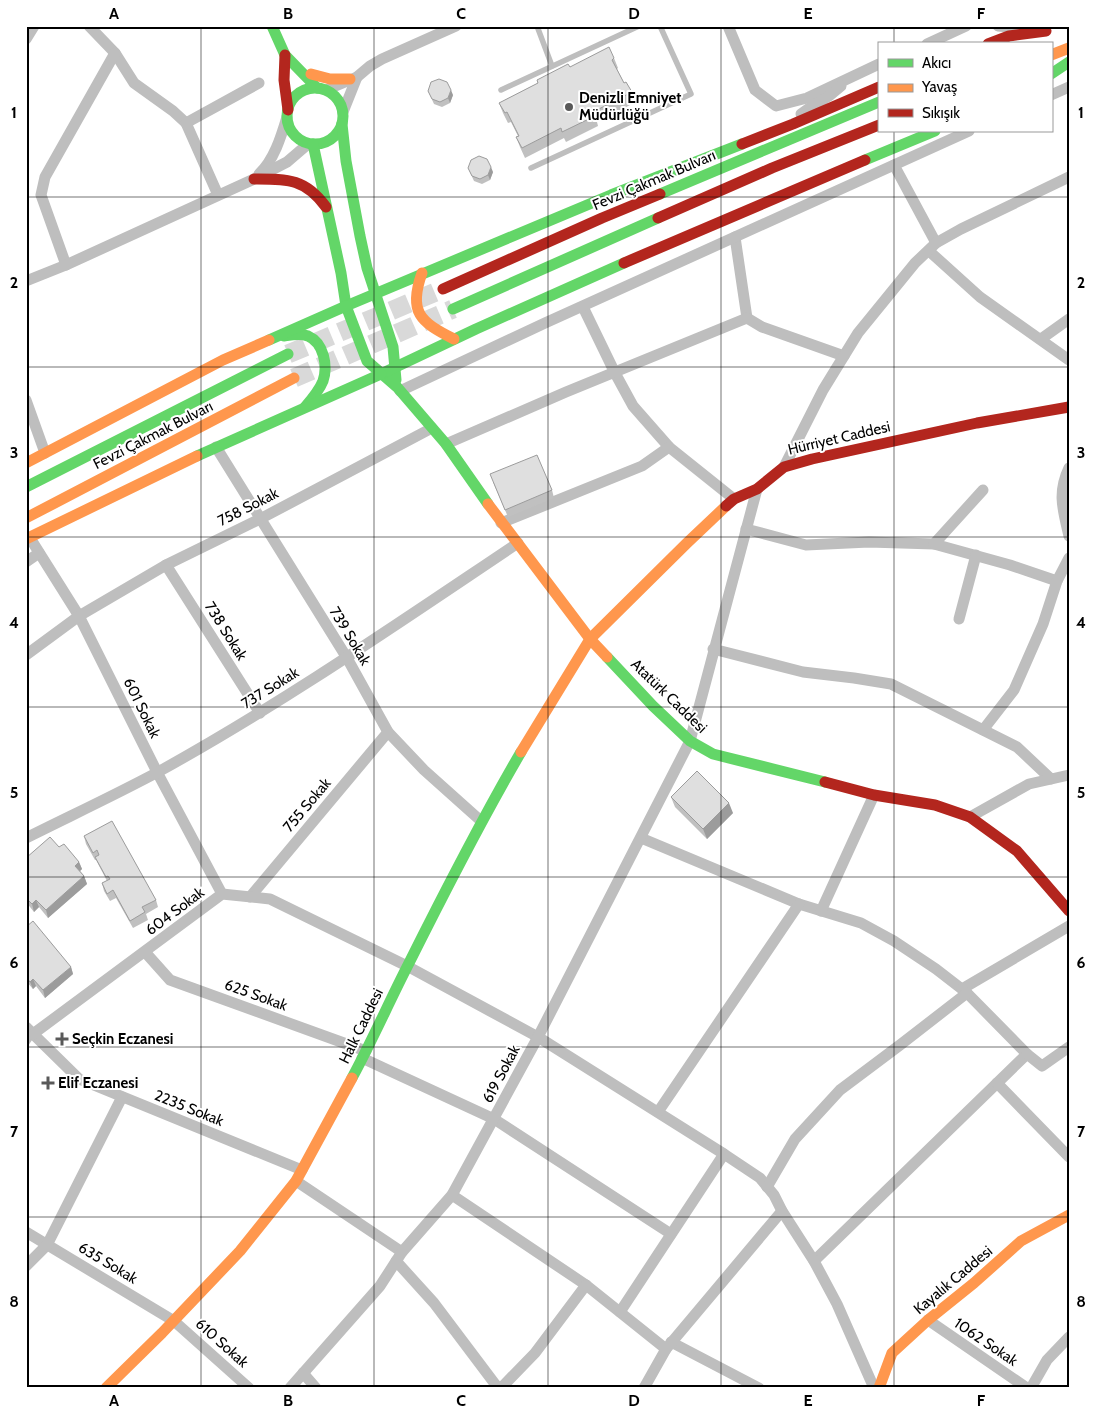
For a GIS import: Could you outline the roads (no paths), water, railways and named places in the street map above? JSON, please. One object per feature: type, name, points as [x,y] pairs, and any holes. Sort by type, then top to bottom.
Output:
[{"type":"main road","points":[[272,26],[291,62],[322,89],[334,95],[340,103],[343,112],[342,124],[346,161],[367,268],[393,347],[399,389]]},
{"type":"main road","points":[[1022,42],[1057,26]]},
{"type":"main road","points":[[993,42],[1009,36],[1046,32]]},
{"type":"main road","points":[[1052,55],[1069,48]]},
{"type":"main road","points":[[291,62],[325,79],[354,78]]},
{"type":"main road","points":[[291,62],[284,80],[289,126],[294,135],[301,141],[311,144],[326,142],[339,132],[342,124]]},
{"type":"main road","points":[[1052,73],[1069,62]]},
{"type":"main road","points":[[26,463],[223,360],[273,338],[422,273],[611,195],[793,124],[878,88]]},
{"type":"main road","points":[[287,113],[292,99],[299,93],[308,89],[322,89]]},
{"type":"main road","name":"Fevzi Çakmak Bulvarı","points":[[443,289],[602,218],[878,102]]},
{"type":"main road","points":[[453,309],[772,168],[878,125]]},
{"type":"main road","points":[[28,539],[116,494],[216,447],[304,409],[454,339],[726,219],[934,132]]},
{"type":"main road","name":"Atatürk Caddesi","points":[[311,144],[328,211],[346,306],[366,362],[399,389],[446,444],[501,522],[590,639],[653,706],[690,741],[713,754],[874,795],[935,805],[970,817],[1017,851],[1069,911]]},
{"type":"main road","points":[[254,179],[282,179],[299,182],[314,191],[328,211]]},
{"type":"main road","points":[[422,273],[415,294],[418,312],[432,327],[454,339]]},
{"type":"main road","points":[[273,338],[290,335],[307,336],[316,343],[322,353],[325,361],[324,378],[304,409]]},
{"type":"main road","name":"Fevzi Çakmak Bulvarı","points":[[26,487],[288,354]]},
{"type":"main road","name":"Fevzi Çakmak Bulvarı","points":[[26,518],[294,378]]},
{"type":"main road","name":"Hürriyet Caddesi","points":[[590,639],[734,499],[756,488],[784,467],[977,422],[1069,407]]},
{"type":"main road","name":"Halk Caddesi","points":[[106,1388],[240,1251],[296,1181],[364,1055],[481,821],[590,639]]},
{"type":"main road","name":"Kayalık Caddesi","points":[[879,1388],[892,1353],[928,1320],[974,1283],[1021,1241],[1069,1215]]},
{"type":"street","points":[[26,39],[34,26]]},
{"type":"street","points":[[89,26],[115,53],[134,83],[186,123],[218,195]]},
{"type":"street","points":[[322,89],[354,78],[382,59],[456,26]]},
{"type":"street","points":[[728,26],[755,90],[776,106],[807,98],[878,64]]},
{"type":"street","points":[[930,42],[966,26]]},
{"type":"street","points":[[998,26],[1046,32]]},
{"type":"street","points":[[66,265],[41,195],[45,176],[115,53]]},
{"type":"street","points":[[793,124],[804,111],[866,70]]},
{"type":"street","points":[[343,112],[354,78]]},
{"type":"street","points":[[186,123],[259,82]]},
{"type":"street","points":[[1052,95],[1069,87]]},
{"type":"street","points":[[254,179],[266,168],[270,160],[287,113]]},
{"type":"street","points":[[399,389],[967,132]]},
{"type":"street","points":[[26,281],[66,265],[254,179],[287,162],[311,144]]},
{"type":"street","points":[[894,165],[932,247],[980,297],[1069,360]]},
{"type":"street","points":[[784,467],[823,390],[858,333],[915,263],[932,247],[961,228],[1069,177]]},
{"type":"street","points":[[735,237],[747,318]]},
{"type":"street","points":[[583,307],[614,373],[633,406],[670,447],[734,499]]},
{"type":"street","points":[[747,318],[762,326],[844,356]]},
{"type":"street","points":[[446,444],[566,392],[747,318]]},
{"type":"street","points":[[1041,339],[1069,319]]},
{"type":"street","points":[[26,400],[45,453]]},
{"type":"street","name":"758 Sokak","points":[[26,655],[79,616],[166,565],[260,519],[432,428]]},
{"type":"street","name":"739 Sokak","points":[[216,447],[347,658],[388,732],[424,770],[481,821]]},
{"type":"street","points":[[501,522],[642,466],[670,447]]},
{"type":"street","points":[[1069,468],[1064,480],[1062,498],[1069,536]]},
{"type":"street","name":"619 Sokak","points":[[290,1388],[380,1286],[399,1257],[452,1195],[538,1037],[690,741],[756,488]]},
{"type":"street","points":[[934,544],[983,490]]},
{"type":"street","points":[[746,529],[806,545],[869,542],[934,544],[1010,565],[1057,581]]},
{"type":"street","name":"601 Sokak","points":[[28,539],[79,616],[157,772],[222,894]]},
{"type":"street","name":"737 Sokak","points":[[26,838],[157,772],[260,712],[347,658],[518,543]]},
{"type":"street","points":[[26,562],[39,553]]},
{"type":"street","points":[[959,619],[976,555]]},
{"type":"street","points":[[982,730],[1014,690],[1043,624],[1057,581],[1069,558]]},
{"type":"street","name":"738 Sokak","points":[[166,565],[260,712]]},
{"type":"street","points":[[713,649],[803,672],[891,684],[1017,747],[1051,779]]},
{"type":"street","name":"755 Sokak","points":[[250,897],[388,732]]},
{"type":"street","points":[[970,817],[1029,784],[1069,775]]},
{"type":"street","points":[[821,911],[874,795]]},
{"type":"street","points":[[641,838],[800,904],[861,923],[894,941],[936,969],[964,991],[1026,1054],[1042,1066],[1069,1047]]},
{"type":"street","name":"604 Sokak","points":[[30,1030],[145,952],[222,894],[270,899],[407,966],[538,1037],[760,1178],[774,1195],[782,1211],[814,1260],[837,1304],[874,1388]]},
{"type":"street","points":[[658,1112],[800,904]]},
{"type":"street","points":[[767,1187],[795,1139],[840,1090],[900,1045],[964,991],[1069,926]]},
{"type":"street","name":"625 Sokak","points":[[145,952],[170,980],[364,1055],[494,1119],[671,1234]]},
{"type":"street","name":"2235 Sokak","points":[[30,1030],[79,1080],[302,1170]]},
{"type":"street","points":[[814,1260],[1026,1054]]},
{"type":"street","points":[[997,1083],[1069,1157]]},
{"type":"street","points":[[26,1266],[48,1245],[122,1097]]},
{"type":"street","points":[[620,1312],[724,1154]]},
{"type":"street","points":[[296,1181],[399,1257],[499,1388],[535,1352],[586,1285]]},
{"type":"street","points":[[452,1195],[586,1285],[620,1312],[669,1345],[759,1388]]},
{"type":"street","points":[[644,1388],[669,1345],[782,1211]]},
{"type":"street","name":"635 Sokak","points":[[26,1232],[174,1320]]},
{"type":"street","name":"610 Sokak","points":[[174,1320],[250,1388]]},
{"type":"street","name":"1062 Sokak","points":[[928,1320],[1029,1388]]},
{"type":"street","points":[[1029,1388],[1047,1360],[1069,1337]]},
{"type":"street","points":[[303,1373],[316,1388]]},
{"type":"lane","points":[[537,26],[552,66]]},
{"type":"lane","points":[[501,90],[639,26]]},
{"type":"lane","points":[[531,168],[691,94],[660,26]]},
{"type":"lane","points":[[26,1044],[30,1030]]},
{"type":"tunnel","points":[[288,354],[443,289]]},
{"type":"tunnel","points":[[294,378],[453,309]]},
{"type":"place","name":"Denizli Emniyet Müdürlüğü","points":[[569,107]]},
{"type":"place","name":"Seçkin Eczanesi","points":[[62,1039]]},
{"type":"place","name":"Elif Eczanesi","points":[[48,1083]]}]
